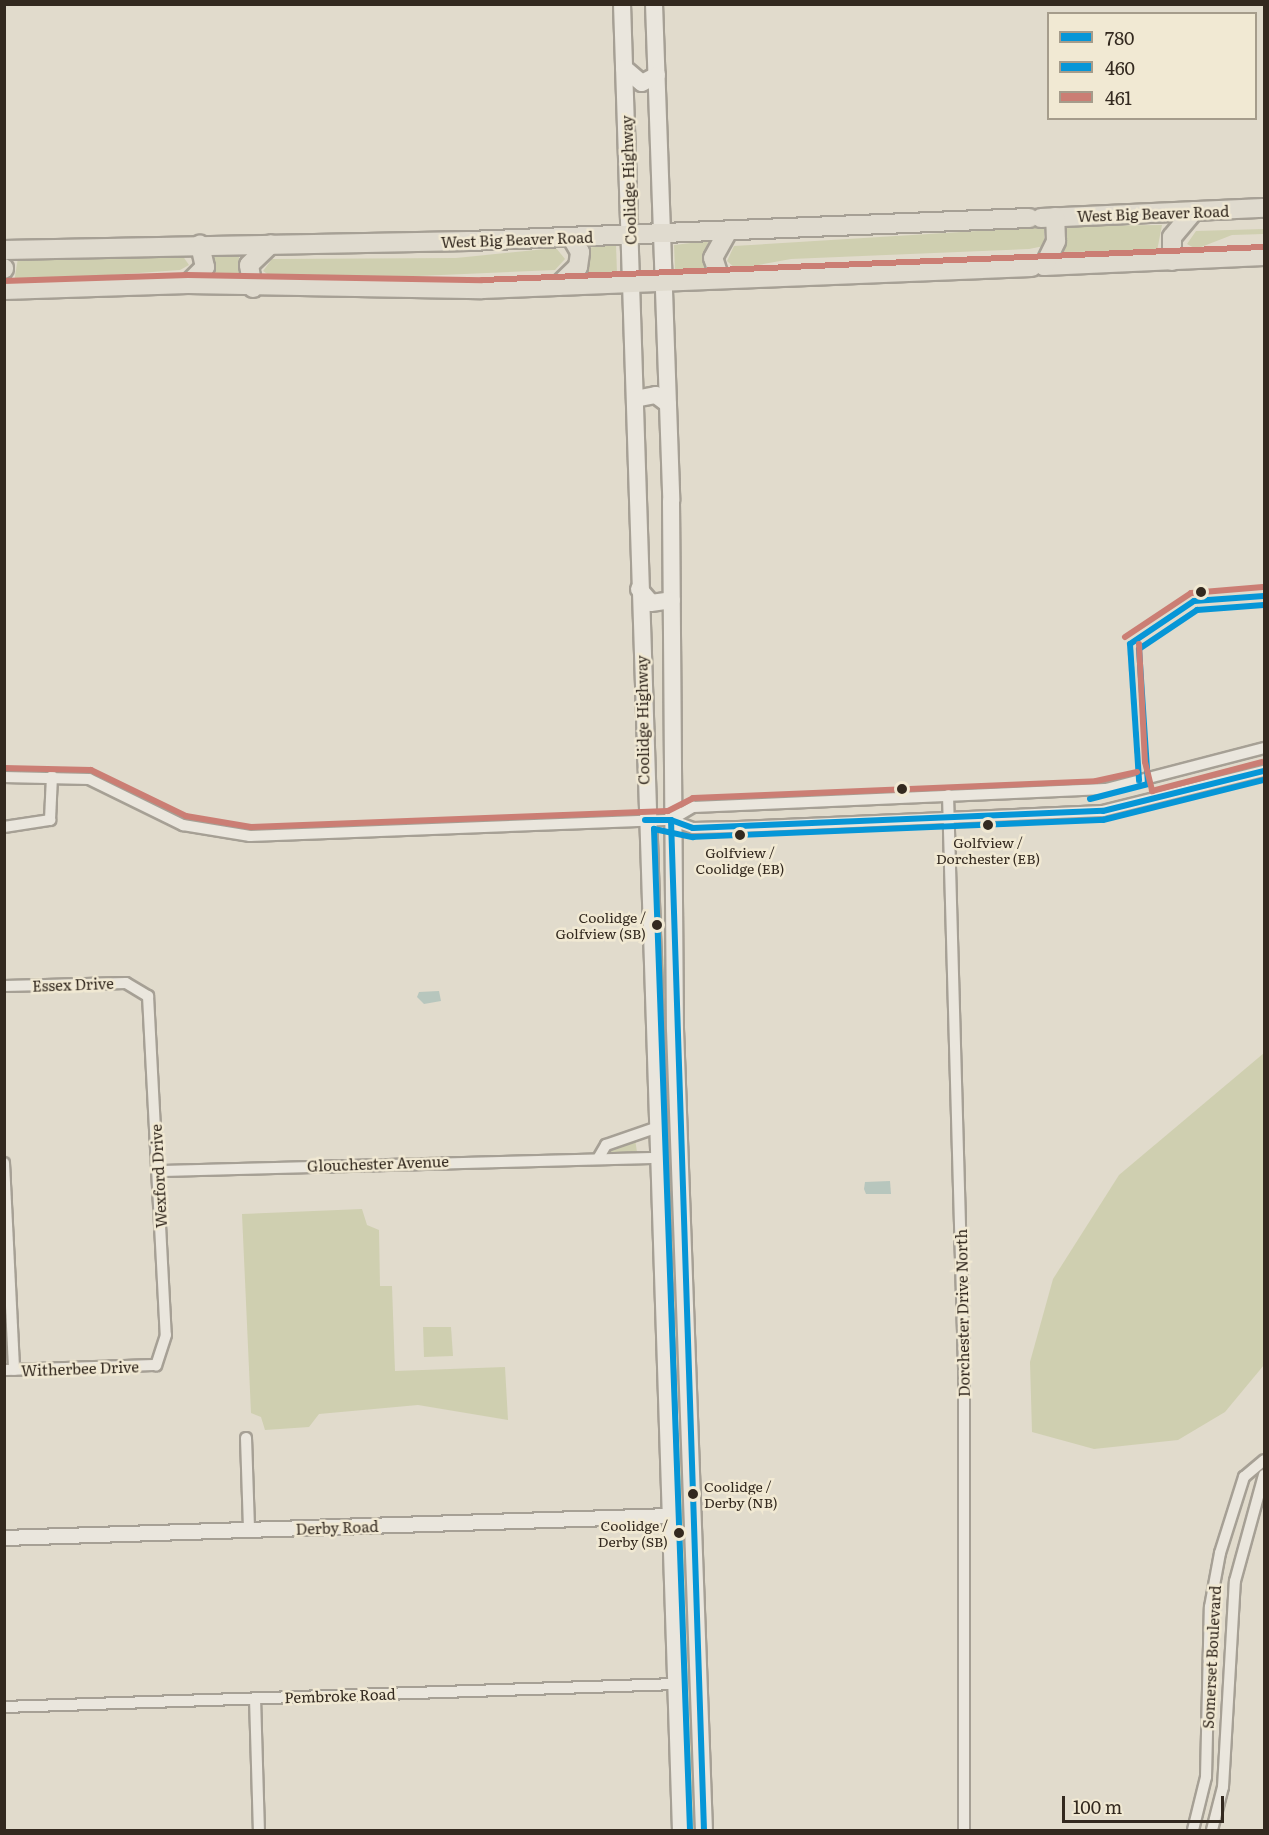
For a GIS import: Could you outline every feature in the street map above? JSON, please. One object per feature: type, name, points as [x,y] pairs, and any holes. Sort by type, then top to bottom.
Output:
[{"type":"main road","name":"Coolidge Highway","points":[[622,4],[635,399],[645,820],[681,1830]]},
{"type":"main road","name":"Coolidge Highway","points":[[654,4],[668,404],[672,600],[671,820],[675,1029],[704,1830]]},
{"type":"main road","points":[[624,68],[642,82],[657,75]]},
{"type":"main road","name":"West Big Beaver Road","points":[[4,250],[662,234],[1264,208]]},
{"type":"main road","points":[[1172,261],[1172,237],[1194,211]]},
{"type":"main road","points":[[1038,266],[1056,241],[1042,218]]},
{"type":"main road","points":[[720,279],[713,258],[728,231]]},
{"type":"main road","points":[[558,286],[578,267],[580,252],[572,237]]},
{"type":"main road","points":[[253,288],[249,264],[271,244]]},
{"type":"main road","points":[[188,284],[205,267],[200,245]]},
{"type":"main road","points":[[4,290],[188,284],[253,288],[558,286],[1264,256]]},
{"type":"main road","points":[[635,399],[648,394],[668,404]]},
{"type":"main road","points":[[639,589],[651,603],[672,600]]},
{"type":"main road","points":[[652,1017],[670,1017],[675,1029]]},
{"type":"main road","points":[[665,1413],[677,1422],[688,1420]]},
{"type":"street","points":[[671,820],[693,807],[1106,789],[1264,748]]},
{"type":"street","points":[[4,777],[52,776],[103,783],[183,825],[232,835],[645,820],[671,820],[693,828],[1112,810],[1264,771]]},
{"type":"street","points":[[4,827],[50,820],[52,776]]},
{"type":"street","name":"Dorchester Drive North","points":[[948,795],[964,1377],[964,1830]]},
{"type":"street","name":"Essex Drive","points":[[4,986],[126,983],[140,987]]},
{"type":"street","name":"Wexford Drive","points":[[140,987],[149,1002],[166,1335],[156,1365]]},
{"type":"street","points":[[599,1157],[606,1145],[655,1128]]},
{"type":"street","name":"Glouchester Avenue","points":[[158,1171],[599,1157],[656,1158]]},
{"type":"street","points":[[4,1163],[9,1370]]},
{"type":"street","name":"Witherbee Drive","points":[[9,1370],[156,1365]]},
{"type":"street","points":[[246,1438],[249,1530]]},
{"type":"street","name":"Somerset Boulevard","points":[[1193,1830],[1206,1777],[1210,1607],[1220,1553],[1244,1477],[1264,1460]]},
{"type":"street","name":"Somerset Boulevard","points":[[1212,1830],[1225,1766],[1235,1581],[1264,1475]]},
{"type":"street","name":"Derby Road","points":[[4,1538],[670,1516]]},
{"type":"street","name":"Pembroke Road","points":[[4,1707],[676,1684]]},
{"type":"street","points":[[255,1698],[259,1830]]},
{"type":"green space","points":[[1162,225],[1157,251],[1059,252],[1065,226]]},
{"type":"green space","points":[[1044,227],[1044,246],[1029,249],[791,259],[736,269],[727,261],[734,246]]},
{"type":"green space","points":[[1264,229],[1264,234],[1232,235],[1196,249],[1187,244],[1196,231]]},
{"type":"green space","points":[[708,241],[705,270],[675,270],[674,245]]},
{"type":"green space","points":[[616,245],[617,273],[582,274],[585,248]]},
{"type":"green space","points":[[556,248],[565,259],[555,270],[350,279],[272,277],[263,271],[272,259],[456,258]]},
{"type":"green space","points":[[214,254],[239,254],[239,275],[212,276]]},
{"type":"green space","points":[[182,255],[189,265],[180,270],[14,282],[18,258]]},
{"type":"green space","points":[[660,936],[667,979],[667,1006],[658,1005]]},
{"type":"green space","points":[[1264,1053],[1264,1365],[1225,1412],[1178,1440],[1094,1449],[1032,1432],[1030,1362],[1053,1279],[1119,1175]]},
{"type":"green space","points":[[665,1102],[671,1144],[679,1412],[666,1289]]},
{"type":"green space","points":[[635,1139],[637,1152],[608,1152],[609,1149]]},
{"type":"green space","points":[[362,1209],[367,1225],[379,1230],[380,1286],[392,1286],[395,1371],[505,1367],[508,1420],[418,1405],[319,1414],[309,1427],[265,1430],[261,1417],[251,1413],[242,1214]]},
{"type":"green space","points":[[423,1327],[451,1327],[453,1356],[424,1357]]},
{"type":"green space","points":[[672,1433],[682,1433],[698,1830],[687,1830]]},
{"type":"shaded area","points":[[439,991],[441,1001],[424,1004],[417,997],[419,992]]},
{"type":"shaded area","points":[[890,1181],[891,1194],[866,1194],[865,1182]]},
{"type":"transit line","name":"461","points":[[4,281],[188,275],[482,280],[1264,247]]},
{"type":"transit line","name":"461","points":[[1125,637],[1191,593],[1263,587]]},
{"type":"transit line","name":"780","points":[[1130,644],[1194,601],[1264,596]]},
{"type":"transit line","name":"460","points":[[1090,799],[1148,784],[1139,649],[1197,610],[1264,605]]},
{"type":"transit line","name":"780","points":[[1130,644],[1139,781]]},
{"type":"transit line","name":"461","points":[[1139,644],[1145,762],[1152,791],[1262,762]]},
{"type":"transit line","name":"461","points":[[4,768],[91,770],[186,816],[251,827],[668,811],[693,798],[1096,781],[1137,772]]},
{"type":"transit line","name":"780","points":[[645,820],[671,820],[693,828],[1103,811],[1264,771]]},
{"type":"transit line","name":"460","points":[[690,1830],[654,829],[693,837],[1103,820],[1264,780]]},
{"type":"transit line","name":"780","points":[[671,820],[704,1830]]},
{"type":"place","name":"Golfview / Dorchester (EB)","points":[[988,825]]},
{"type":"place","name":"Golfview / Coolidge (EB)","points":[[740,835]]},
{"type":"place","name":"Coolidge / Golfview (SB)","points":[[657,925]]},
{"type":"place","name":"Coolidge / Derby (NB)","points":[[693,1494]]},
{"type":"place","name":"Coolidge / Derby (SB)","points":[[679,1533]]}]
